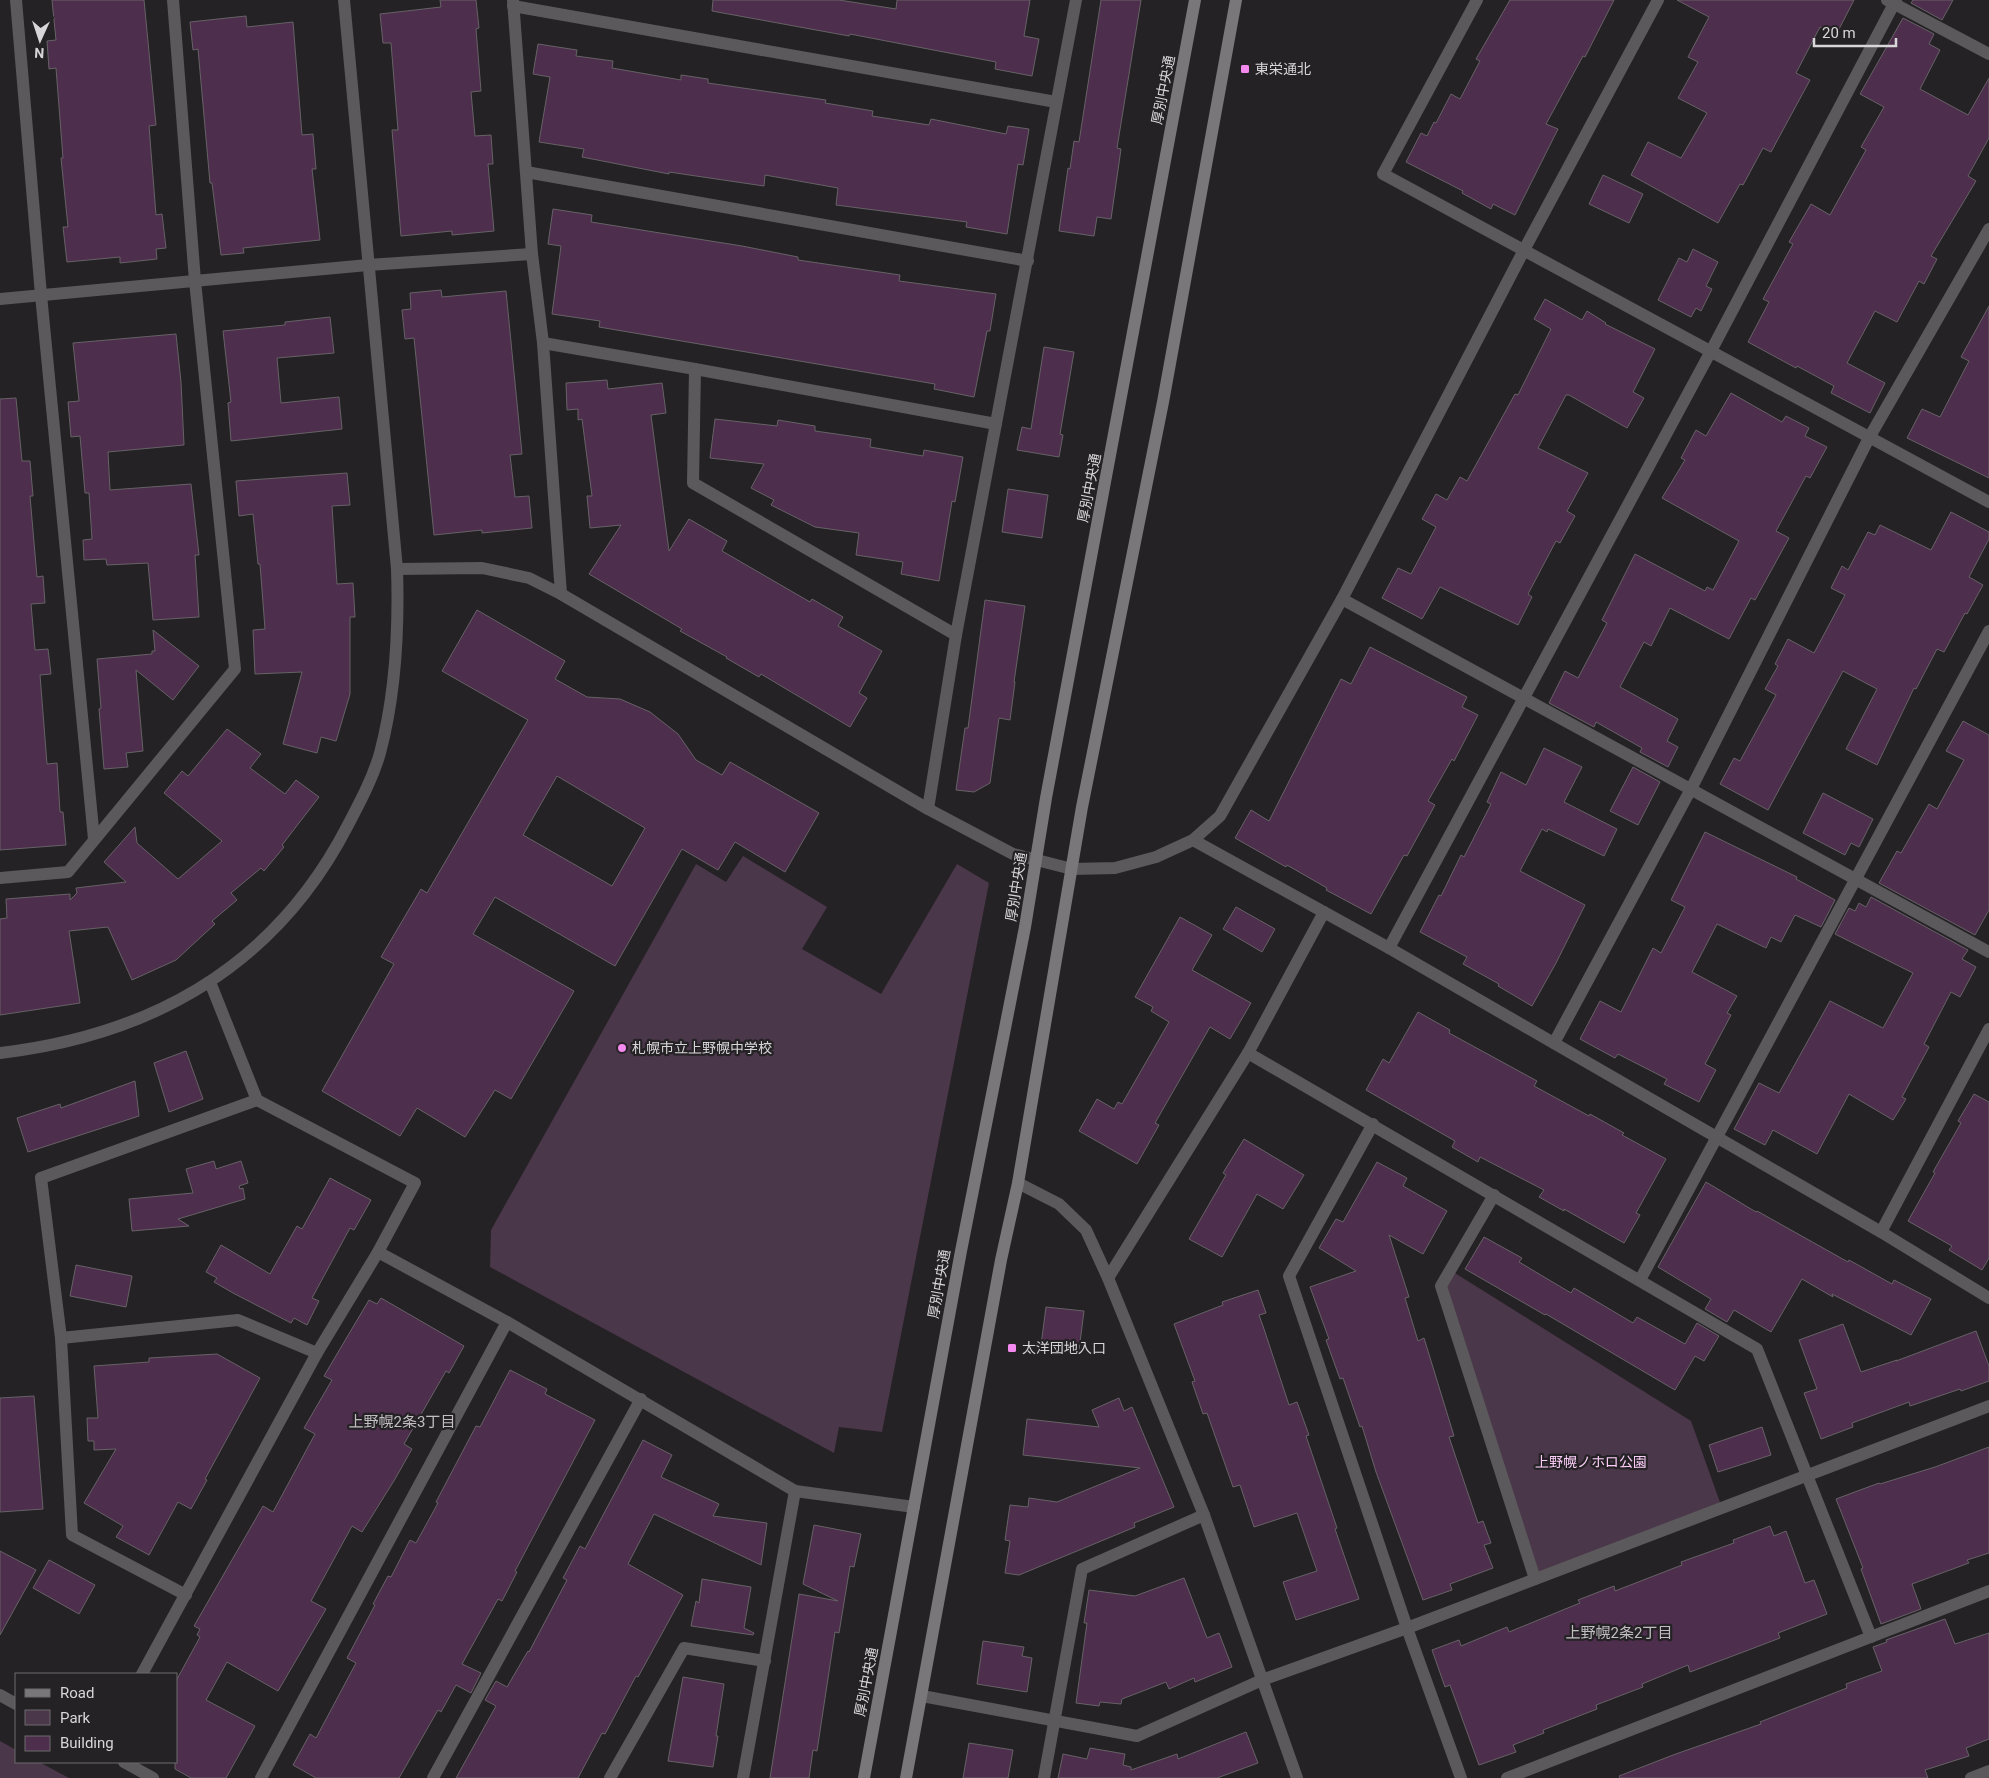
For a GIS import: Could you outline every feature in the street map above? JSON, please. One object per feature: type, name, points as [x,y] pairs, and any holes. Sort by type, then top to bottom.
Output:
[{"type":"main road","name":"厚別中央通","points":[[864,1778],[961,1251],[1025,927],[1035,861],[1196,0]]},
{"type":"main road","points":[[906,1778],[1001,1260],[1018,1183],[1082,807],[1164,393],[1236,0]]},
{"type":"street","points":[[16,0],[41,295],[94,839]]},
{"type":"street","points":[[0,878],[68,872],[235,669],[196,281],[173,0]]},
{"type":"street","points":[[0,1053],[80,1038],[148,1016],[210,982],[243,958],[274,930],[311,887],[332,856],[366,790],[379,754],[390,711],[396,662],[397,569],[344,0]]},
{"type":"street","points":[[928,809],[956,635],[1076,0]]},
{"type":"street","points":[[1477,0],[1384,174],[1989,502]]},
{"type":"street","points":[[397,569],[482,568],[528,578],[560,594],[928,809],[1013,854],[1072,869],[1115,868],[1156,857],[1193,840],[1220,816],[1342,599],[1524,250],[1658,0]]},
{"type":"street","points":[[1390,948],[1711,351],[1892,1],[1989,54]]},
{"type":"street","points":[[560,594],[544,344],[532,254],[513,3],[1056,102]]},
{"type":"street","points":[[526,172],[1028,261]]},
{"type":"street","points":[[1554,1043],[1691,789],[1869,438],[1989,229]]},
{"type":"street","points":[[0,299],[368,265],[532,254]]},
{"type":"street","points":[[544,344],[694,369],[996,424]]},
{"type":"street","points":[[694,369],[693,483],[956,635]]},
{"type":"street","points":[[1342,599],[1989,952]]},
{"type":"street","points":[[1640,1280],[1989,631]]},
{"type":"street","points":[[1193,840],[1390,948],[1881,1232],[1989,1298]]},
{"type":"street","points":[[1108,1278],[1248,1053],[1324,912]]},
{"type":"street","points":[[143,1673],[317,1353],[378,1252],[415,1183],[257,1100],[210,982]]},
{"type":"street","points":[[1881,1232],[1989,1029]]},
{"type":"street","points":[[1248,1053],[1757,1349],[1871,1637]]},
{"type":"street","points":[[186,1595],[72,1535],[61,1338],[41,1178],[257,1100]]},
{"type":"street","points":[[1373,1124],[1289,1276],[1407,1628],[1461,1778]]},
{"type":"street","points":[[1018,1183],[1059,1204],[1086,1230],[1108,1278],[1204,1515],[1298,1778]]},
{"type":"street","points":[[1494,1195],[1441,1286],[1534,1579]]},
{"type":"street","points":[[378,1252],[507,1322],[796,1491],[914,1507]]},
{"type":"street","points":[[61,1338],[238,1320],[317,1353]]},
{"type":"street","points":[[261,1778],[507,1322]]},
{"type":"street","points":[[432,1778],[640,1399]]},
{"type":"street","points":[[922,1696],[1137,1736],[1262,1680],[1407,1628],[1989,1406]]},
{"type":"street","points":[[743,1778],[796,1491]]},
{"type":"street","points":[[1044,1778],[1082,1569],[1204,1515]]},
{"type":"street","points":[[1507,1778],[1989,1591]]},
{"type":"street","points":[[610,1778],[684,1648],[766,1661]]},
{"type":"street","points":[[0,1696],[15,1704]]},
{"type":"street","points":[[126,1763],[153,1778]]},
{"type":"street","points":[[1971,1778],[1989,1771]]},
{"type":"green space","points":[[743,856],[827,907],[802,949],[881,994],[957,864],[989,883],[882,1432],[839,1427],[834,1453],[490,1267],[491,1230],[696,864],[726,882]]},
{"type":"green space","name":"上野幌ノホロ公園","points":[[1450,1270],[1691,1421],[1722,1508],[1535,1579],[1441,1286]]},
{"type":"green space","points":[[0,1741],[15,1749],[15,1763],[41,1763],[69,1778],[0,1778]]},
{"type":"building","points":[[52,0],[144,0],[156,125],[149,126],[156,215],[162,214],[166,248],[156,249],[157,259],[120,263],[120,257],[67,262],[63,227],[68,227],[61,158],[63,158],[56,68],[49,69],[47,41],[56,40]]},
{"type":"building","points":[[440,0],[476,0],[479,28],[476,29],[481,91],[471,92],[475,136],[491,135],[493,164],[488,164],[494,231],[452,235],[452,231],[401,236],[392,130],[398,130],[391,43],[383,43],[380,14],[441,7]]},
{"type":"building","points":[[713,0],[839,0],[896,9],[897,0],[1030,0],[1024,36],[1039,39],[1032,76],[995,69],[996,62],[850,34],[849,36],[712,11]]},
{"type":"building","points":[[1101,0],[1141,0],[1117,148],[1121,149],[1111,219],[1097,217],[1094,236],[1059,231],[1074,141],[1079,142]]},
{"type":"building","points":[[1510,0],[1614,0],[1585,57],[1583,56],[1546,124],[1558,129],[1515,215],[1493,204],[1491,209],[1462,193],[1463,191],[1406,162],[1421,133],[1427,136],[1434,122],[1436,123],[1451,94],[1460,99],[1480,61],[1476,59]]},
{"type":"building","points":[[1677,0],[1854,0],[1836,35],[1820,27],[1796,73],[1810,80],[1771,152],[1763,148],[1743,185],[1740,184],[1718,223],[1631,175],[1648,142],[1681,158],[1707,113],[1678,98],[1698,62],[1688,57],[1709,17]]},
{"type":"building","points":[[1913,0],[1953,0],[1942,20],[1911,3]]},
{"type":"building","points":[[246,16],[247,27],[293,22],[302,135],[313,134],[316,169],[312,169],[320,240],[243,248],[244,253],[221,255],[212,183],[210,183],[198,49],[193,50],[190,22]]},
{"type":"building","points":[[1903,18],[1934,34],[1929,44],[1940,50],[1920,89],[1968,115],[1989,78],[1989,138],[1968,176],[1976,181],[1931,256],[1937,259],[1924,284],[1919,281],[1897,322],[1875,311],[1847,363],[1885,383],[1870,413],[1831,393],[1834,386],[1748,342],[1769,302],[1763,299],[1793,244],[1789,242],[1811,204],[1830,215],[1866,150],[1861,147],[1884,107],[1860,94]]},
{"type":"building","points":[[538,44],[577,50],[576,56],[613,61],[612,68],[681,80],[681,75],[708,79],[708,83],[826,100],[825,103],[873,111],[872,116],[929,125],[931,119],[1006,134],[1008,126],[1029,129],[1023,165],[1018,164],[1007,234],[966,227],[967,222],[836,205],[838,188],[765,175],[764,186],[669,172],[669,174],[582,157],[584,149],[539,142],[550,77],[533,74]]},
{"type":"building","points":[[1603,175],[1643,194],[1629,223],[1589,204]]},
{"type":"building","points":[[553,209],[592,215],[591,222],[742,246],[798,257],[798,260],[900,275],[899,281],[996,294],[990,331],[987,331],[974,397],[934,389],[935,384],[599,327],[600,321],[552,314],[561,246],[548,244]]},
{"type":"building","points":[[1693,249],[1718,262],[1706,286],[1712,289],[1701,311],[1696,308],[1691,317],[1658,300],[1679,258],[1687,262]]},
{"type":"building","points":[[441,290],[442,297],[506,291],[522,454],[510,455],[515,497],[529,496],[532,528],[482,533],[482,530],[434,535],[414,338],[405,339],[402,310],[411,309],[410,293]]},
{"type":"building","points":[[1545,299],[1582,320],[1587,311],[1605,324],[1655,349],[1633,392],[1644,398],[1627,428],[1566,395],[1538,448],[1588,473],[1567,511],[1575,516],[1560,543],[1556,541],[1528,594],[1532,597],[1518,625],[1440,587],[1422,619],[1382,598],[1398,568],[1411,574],[1436,527],[1422,519],[1436,494],[1447,500],[1460,477],[1467,481],[1515,394],[1518,395],[1551,329],[1534,319]]},
{"type":"building","points":[[1989,306],[1989,478],[1907,438],[1922,409],[1940,417],[1969,361],[1961,357]]},
{"type":"building","points":[[330,317],[334,353],[277,358],[281,403],[339,397],[342,429],[231,441],[228,403],[231,402],[223,331],[285,325],[285,322]]},
{"type":"building","points":[[176,334],[181,382],[184,445],[108,452],[110,490],[191,484],[199,555],[195,555],[199,617],[153,620],[148,563],[107,565],[106,559],[84,560],[83,540],[92,539],[89,493],[85,493],[80,436],[71,437],[68,402],[79,401],[73,343]]},
{"type":"building","points":[[1044,347],[1074,352],[1060,434],[1063,435],[1059,457],[1017,450],[1022,427],[1031,429]]},
{"type":"building","points":[[607,380],[608,389],[662,383],[666,413],[651,415],[669,551],[689,519],[727,541],[722,551],[810,602],[812,599],[843,617],[838,626],[882,651],[859,693],[867,698],[850,727],[761,674],[759,677],[726,658],[680,631],[682,629],[589,574],[621,525],[590,528],[587,496],[592,496],[582,419],[578,420],[578,409],[567,410],[566,383]]},
{"type":"building","points":[[1731,393],[1782,422],[1786,416],[1809,428],[1805,436],[1827,447],[1810,478],[1806,476],[1776,531],[1789,538],[1755,600],[1751,598],[1729,639],[1670,608],[1651,646],[1644,642],[1620,687],[1678,719],[1667,741],[1678,747],[1668,767],[1640,752],[1642,748],[1596,722],[1594,727],[1549,703],[1565,671],[1578,678],[1607,623],[1602,620],[1635,554],[1705,591],[1707,587],[1713,590],[1739,541],[1662,498],[1685,460],[1681,458],[1696,430],[1706,436]]},
{"type":"building","points":[[16,398],[22,461],[30,461],[33,496],[30,496],[37,577],[43,576],[45,603],[31,604],[35,650],[48,649],[51,674],[40,675],[47,764],[57,763],[60,812],[63,812],[66,845],[0,850],[0,399]]},
{"type":"building","points":[[715,419],[777,426],[778,420],[815,426],[815,431],[871,439],[870,447],[923,456],[924,450],[963,457],[955,502],[952,501],[939,581],[901,574],[903,562],[856,555],[859,533],[815,527],[771,505],[774,500],[751,488],[764,464],[710,458]]},
{"type":"building","points":[[347,473],[350,505],[332,506],[337,584],[353,583],[355,617],[350,617],[350,694],[336,741],[321,737],[317,753],[283,744],[302,672],[255,674],[253,630],[265,629],[260,564],[258,564],[253,514],[239,516],[236,481]]},
{"type":"building","points":[[1008,489],[1048,495],[1042,538],[1002,532]]},
{"type":"building","points":[[1951,512],[1989,532],[1989,539],[1969,577],[1983,585],[1944,652],[1937,649],[1916,689],[1914,688],[1877,765],[1846,749],[1877,689],[1843,671],[1768,810],[1720,784],[1734,758],[1740,761],[1776,695],[1765,689],[1778,666],[1775,664],[1788,639],[1814,653],[1845,595],[1831,588],[1842,566],[1848,570],[1868,532],[1875,535],[1880,525],[1931,550]]},
{"type":"building","points":[[985,600],[1025,606],[1010,720],[999,718],[990,783],[974,792],[956,790],[965,728],[968,728]]},
{"type":"building","points":[[477,610],[565,661],[555,679],[587,697],[620,699],[650,712],[678,734],[696,760],[722,775],[730,762],[819,813],[785,872],[735,842],[718,870],[682,849],[615,966],[495,897],[473,934],[574,991],[511,1099],[495,1090],[465,1137],[417,1108],[400,1136],[322,1091],[394,964],[381,957],[421,889],[427,893],[528,720],[442,671]],"holes":[[[557,776],[645,828],[612,886],[523,835]]]},
{"type":"building","points":[[153,630],[199,666],[173,700],[136,670],[143,751],[126,753],[128,767],[104,769],[97,659],[152,654],[152,651],[155,651]]},
{"type":"building","points":[[1370,647],[1467,697],[1462,707],[1478,715],[1454,761],[1452,759],[1428,801],[1435,805],[1407,856],[1404,855],[1371,914],[1326,890],[1327,888],[1287,865],[1286,867],[1235,838],[1251,810],[1269,821],[1341,679],[1351,684]]},
{"type":"building","points":[[1963,721],[1989,735],[1989,910],[1975,935],[1879,883],[1897,851],[1901,853],[1929,804],[1937,809],[1964,760],[1946,751]]},
{"type":"building","points":[[227,729],[261,754],[250,768],[285,794],[296,780],[319,797],[282,845],[284,847],[264,871],[261,868],[231,893],[237,900],[212,921],[215,924],[176,960],[132,980],[108,927],[69,931],[80,1003],[0,1015],[0,919],[7,918],[6,899],[70,894],[70,900],[77,893],[76,888],[126,882],[104,862],[135,827],[137,843],[178,879],[222,841],[164,793],[182,771],[188,776]]},
{"type":"building","points":[[1544,748],[1582,767],[1564,802],[1617,829],[1604,856],[1548,829],[1547,832],[1542,829],[1520,871],[1585,905],[1532,1006],[1498,986],[1499,984],[1463,964],[1467,957],[1420,932],[1439,895],[1441,896],[1461,855],[1464,857],[1491,804],[1487,802],[1501,772],[1526,785]]},
{"type":"building","points":[[1633,767],[1660,782],[1638,825],[1610,811]]},
{"type":"building","points":[[1823,793],[1873,819],[1859,847],[1851,843],[1845,855],[1803,833]]},
{"type":"building","points":[[1705,832],[1797,877],[1796,879],[1835,900],[1821,927],[1795,915],[1781,942],[1771,937],[1766,948],[1717,924],[1692,972],[1737,996],[1727,1013],[1731,1015],[1705,1064],[1716,1070],[1699,1102],[1664,1084],[1667,1079],[1618,1054],[1615,1058],[1580,1039],[1600,1001],[1621,1012],[1653,948],[1661,953],[1685,907],[1671,900]]},
{"type":"building","points":[[1871,897],[1968,950],[1962,959],[1976,967],[1960,997],[1951,992],[1924,1044],[1929,1047],[1902,1097],[1906,1099],[1893,1120],[1849,1094],[1817,1154],[1773,1130],[1765,1145],[1734,1129],[1759,1083],[1779,1093],[1830,1001],[1883,1028],[1913,973],[1835,934],[1849,908],[1855,911],[1859,903],[1866,907]]},
{"type":"building","points":[[1236,907],[1275,929],[1262,952],[1223,929]]},
{"type":"building","points":[[1180,917],[1212,935],[1192,970],[1251,1003],[1230,1039],[1210,1027],[1155,1123],[1159,1125],[1137,1164],[1079,1131],[1097,1099],[1114,1109],[1118,1102],[1122,1104],[1169,1022],[1151,1011],[1153,1007],[1135,997]]},
{"type":"building","points":[[1418,1012],[1450,1030],[1449,1033],[1537,1081],[1534,1086],[1589,1116],[1590,1114],[1624,1133],[1622,1135],[1666,1159],[1636,1213],[1640,1215],[1624,1243],[1539,1197],[1544,1190],[1480,1157],[1478,1162],[1452,1147],[1455,1141],[1366,1090],[1383,1059],[1389,1063]]},
{"type":"building","points":[[186,1051],[203,1099],[169,1112],[154,1063]]},
{"type":"building","points":[[135,1081],[139,1116],[28,1152],[17,1118],[60,1104],[61,1108]]},
{"type":"building","points":[[1974,1094],[1989,1102],[1989,1258],[1982,1270],[1949,1250],[1952,1246],[1908,1221],[1961,1123],[1958,1121]]},
{"type":"building","points":[[1244,1139],[1304,1175],[1283,1209],[1257,1194],[1222,1257],[1189,1239],[1226,1175],[1223,1173]]},
{"type":"building","points":[[214,1161],[216,1169],[241,1161],[248,1183],[239,1186],[240,1189],[243,1188],[245,1199],[178,1219],[189,1226],[132,1231],[129,1199],[193,1193],[186,1169]]},
{"type":"building","points":[[1377,1162],[1407,1178],[1403,1186],[1447,1211],[1423,1254],[1389,1235],[1409,1297],[1405,1298],[1418,1341],[1424,1338],[1454,1436],[1449,1437],[1478,1523],[1483,1521],[1491,1543],[1484,1545],[1493,1568],[1450,1584],[1452,1590],[1423,1600],[1376,1472],[1362,1426],[1360,1427],[1343,1378],[1340,1379],[1326,1340],[1329,1339],[1310,1287],[1356,1271],[1319,1248],[1336,1219],[1343,1222]]},
{"type":"building","points":[[330,1178],[371,1200],[354,1230],[350,1228],[312,1298],[319,1301],[307,1325],[294,1318],[291,1323],[214,1282],[217,1278],[206,1272],[221,1245],[270,1274],[297,1226],[302,1229]]},
{"type":"building","points":[[1706,1182],[1756,1212],[1848,1262],[1849,1260],[1892,1284],[1894,1280],[1931,1299],[1911,1335],[1832,1294],[1833,1297],[1802,1279],[1771,1332],[1734,1310],[1727,1322],[1705,1309],[1711,1299],[1658,1267]]},
{"type":"building","points":[[1484,1237],[1522,1258],[1519,1262],[1571,1293],[1574,1288],[1633,1323],[1637,1317],[1685,1344],[1697,1323],[1719,1336],[1704,1361],[1695,1356],[1675,1390],[1465,1269]]},
{"type":"building","points":[[76,1265],[132,1276],[126,1307],[70,1296]]},
{"type":"building","points":[[1258,1290],[1266,1313],[1259,1315],[1289,1405],[1297,1402],[1309,1435],[1306,1436],[1359,1599],[1296,1620],[1283,1582],[1317,1571],[1297,1513],[1254,1527],[1240,1485],[1233,1487],[1207,1413],[1203,1414],[1192,1382],[1195,1381],[1174,1324],[1223,1305],[1222,1302]]},
{"type":"building","points":[[381,1298],[464,1346],[449,1373],[446,1371],[404,1444],[412,1449],[395,1479],[362,1532],[352,1526],[311,1601],[326,1609],[278,1691],[227,1662],[206,1700],[255,1726],[226,1778],[191,1778],[175,1769],[175,1763],[178,1763],[178,1677],[200,1637],[197,1635],[200,1629],[194,1626],[263,1506],[273,1512],[315,1434],[304,1428],[332,1380],[324,1376],[369,1300],[377,1304]]},
{"type":"building","points":[[1046,1307],[1084,1311],[1079,1350],[1041,1345]]},
{"type":"building","points":[[1843,1324],[1861,1372],[1976,1331],[1989,1366],[1989,1381],[1910,1406],[1909,1402],[1852,1423],[1853,1427],[1821,1439],[1804,1393],[1817,1389],[1799,1340]]},
{"type":"building","points":[[217,1354],[260,1378],[205,1479],[207,1480],[191,1509],[178,1502],[149,1555],[116,1537],[123,1526],[84,1503],[116,1449],[94,1450],[94,1441],[88,1441],[87,1418],[98,1418],[94,1366],[149,1362],[149,1358]]},
{"type":"building","points":[[510,1370],[547,1389],[545,1394],[595,1420],[515,1571],[517,1572],[502,1601],[498,1599],[462,1664],[481,1673],[471,1693],[456,1685],[441,1712],[438,1710],[399,1778],[316,1778],[293,1765],[310,1734],[316,1738],[356,1663],[347,1658],[388,1576],[391,1577],[410,1540],[416,1543],[476,1426],[480,1427]]},
{"type":"building","points":[[34,1396],[43,1509],[0,1512],[0,1398]]},
{"type":"building","points":[[1119,1398],[1124,1411],[1132,1407],[1174,1507],[1134,1523],[1135,1527],[1019,1575],[1005,1573],[1010,1541],[1005,1540],[1010,1505],[1028,1507],[1029,1498],[1057,1502],[1140,1468],[1023,1455],[1027,1419],[1099,1427],[1092,1410]]},
{"type":"building","points":[[1762,1427],[1771,1455],[1718,1472],[1709,1445]]},
{"type":"building","points":[[643,1440],[672,1455],[661,1477],[719,1504],[713,1516],[767,1523],[761,1565],[654,1514],[628,1564],[683,1595],[638,1677],[636,1676],[605,1734],[602,1733],[578,1778],[456,1778],[496,1706],[485,1700],[496,1681],[507,1687],[529,1652],[567,1580],[563,1578],[580,1546],[585,1549]]},
{"type":"building","points":[[1989,1447],[1989,1553],[1967,1560],[1969,1563],[1912,1584],[1921,1609],[1881,1624],[1861,1569],[1863,1568],[1836,1499],[1879,1483],[1935,1467]]},
{"type":"building","points":[[814,1525],[861,1534],[854,1567],[850,1566],[839,1633],[835,1632],[817,1751],[813,1750],[809,1778],[770,1778],[799,1594],[838,1601],[803,1584]]},
{"type":"building","points":[[1770,1526],[1774,1536],[1786,1531],[1805,1583],[1814,1580],[1827,1614],[1778,1633],[1780,1638],[1738,1654],[1690,1672],[1688,1665],[1642,1684],[1643,1687],[1596,1705],[1597,1709],[1543,1730],[1544,1733],[1513,1745],[1516,1752],[1479,1765],[1450,1685],[1445,1687],[1432,1650],[1459,1640],[1461,1646],[1507,1627],[1509,1632],[1580,1603],[1578,1600],[1614,1586],[1615,1591],[1682,1565],[1681,1562],[1734,1543],[1733,1540]]},
{"type":"building","points":[[0,1551],[36,1570],[0,1635]]},
{"type":"building","points":[[49,1560],[95,1585],[79,1614],[33,1588]]},
{"type":"building","points":[[1184,1578],[1207,1638],[1219,1633],[1232,1667],[1195,1682],[1194,1678],[1169,1689],[1166,1682],[1122,1699],[1121,1704],[1100,1702],[1099,1706],[1076,1703],[1087,1623],[1084,1623],[1089,1590],[1135,1596]]},
{"type":"building","points":[[702,1579],[751,1587],[744,1628],[754,1633],[753,1635],[691,1626],[696,1601],[699,1603]]},
{"type":"building","points":[[1945,1619],[1955,1644],[1989,1633],[1989,1739],[1966,1748],[1969,1756],[1925,1770],[1928,1778],[1620,1778],[1619,1776],[1761,1724],[1760,1722],[1847,1688],[1846,1684],[1882,1671],[1873,1647],[1887,1642],[1886,1640]]},
{"type":"building","points":[[983,1641],[1024,1647],[1022,1656],[1032,1658],[1027,1692],[977,1684]]},
{"type":"building","points":[[683,1677],[724,1684],[713,1767],[668,1761]]},
{"type":"building","points":[[1246,1732],[1258,1763],[1217,1778],[1058,1778],[1063,1754],[1087,1759],[1090,1748],[1125,1754],[1123,1765],[1131,1767],[1131,1770],[1177,1754],[1178,1759]]},
{"type":"building","points":[[969,1743],[1013,1750],[1008,1778],[963,1778]]},
{"type":"place","name":"東栄通北","points":[[1245,69]]},
{"type":"place","name":"札幌市立上野幌中学校","points":[[622,1048]]},
{"type":"place","name":"太洋団地入口","points":[[1012,1348]]},
{"type":"district","name":"上野幌2条3丁目","points":[[402,1422]]},
{"type":"district","name":"上野幌2条2丁目","points":[[1619,1633]]}]
